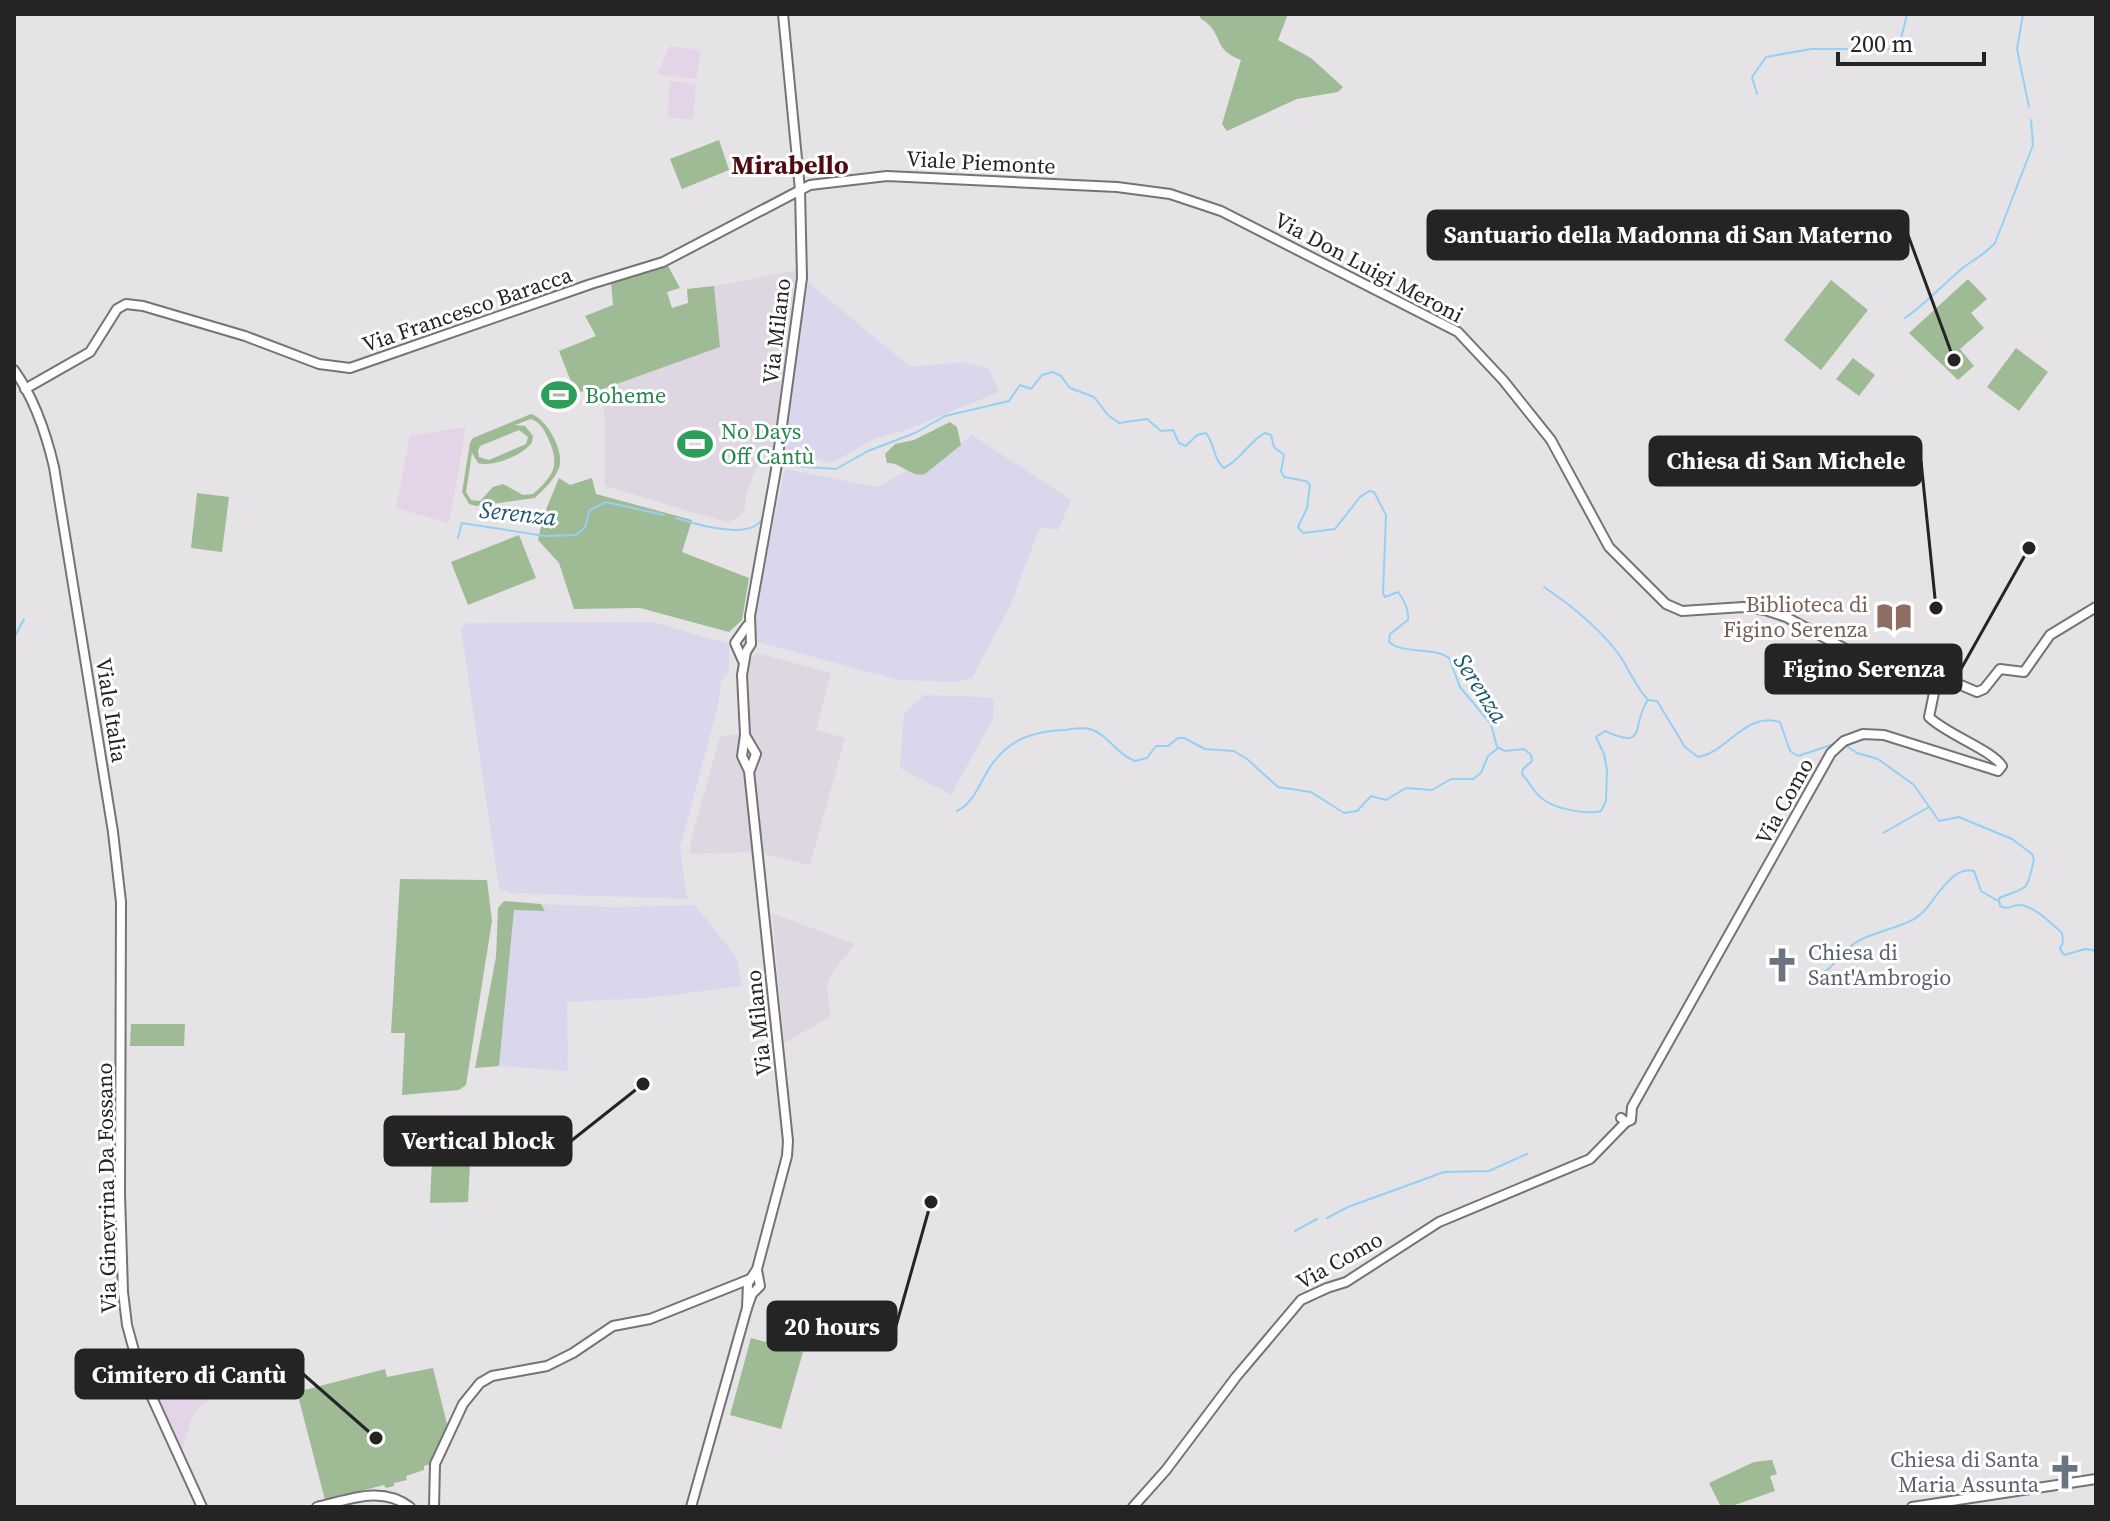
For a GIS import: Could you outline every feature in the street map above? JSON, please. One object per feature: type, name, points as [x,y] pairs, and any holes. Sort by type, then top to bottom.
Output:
[{"type":"street","name":"Via Milano","points":[[691,1507],[747,1308],[751,1282],[787,1156],[788,1141],[741,695],[745,643],[778,458],[802,278],[800,190],[783,14]]},
{"type":"street","name":"Viale Piemonte","points":[[800,190],[810,185],[887,176],[1117,187],[1161,192]]},
{"type":"street","name":"Via Francesco Baracca","points":[[25,389],[90,352],[117,309],[126,304],[143,306],[245,336],[319,364],[336,368],[363,365],[507,312],[663,262],[800,190]]},
{"type":"street","name":"Via Don Luigi Meroni","points":[[1161,192],[1221,211],[1458,332],[1474,346],[1551,440],[1609,547],[1666,604],[1682,611],[1743,607],[1765,610],[1786,617],[1901,676],[1949,680],[1980,691],[2000,669],[2022,673],[2050,635],[2096,607]]},
{"type":"street","name":"Viale Italia","points":[[14,370],[47,437],[56,476],[113,832],[121,902]]},
{"type":"street","name":"Via Como","points":[[1133,1507],[1301,1300],[1346,1282],[1439,1222],[1590,1159],[1610,1140],[1638,1098],[1831,753],[1844,741],[1863,734],[1884,735],[1998,771],[2000,769],[2002,766],[1997,759],[1929,717],[1935,688],[1941,680]]},
{"type":"street","name":"Via Ginevrina Da Fossano","points":[[121,902],[120,1194],[127,1325],[139,1369],[202,1507]]},
{"type":"street","points":[[434,1505],[435,1464],[463,1404],[480,1383],[492,1376],[547,1366],[613,1326],[650,1319],[751,1282]]},
{"type":"street","points":[[1912,1507],[2096,1479]]},
{"type":"street","points":[[317,1507],[375,1494],[393,1497],[408,1506]]},
{"type":"shaded area","points":[[670,46],[700,50],[697,79],[657,74]]},
{"type":"shaded area","points":[[670,81],[696,84],[693,119],[668,118]]},
{"type":"shaded area","points":[[798,270],[772,456],[756,468],[746,495],[744,512],[729,523],[605,486],[605,419],[600,390],[720,347],[714,286]]},
{"type":"shaded area","points":[[808,282],[910,367],[964,362],[989,368],[999,392],[906,430],[874,439],[832,463],[782,452]]},
{"type":"shaded area","points":[[466,427],[449,523],[396,508],[410,436]]},
{"type":"shaded area","points":[[972,435],[1071,500],[1058,530],[1040,527],[1010,606],[972,678],[957,682],[899,680],[757,642],[751,631],[785,469],[877,487],[906,471],[925,474]]},
{"type":"shaded area","points":[[652,622],[729,644],[729,671],[721,682],[718,706],[680,848],[687,899],[510,893],[499,888],[461,628],[467,623]]},
{"type":"shaded area","points":[[757,653],[831,673],[816,730],[845,738],[810,865],[764,854],[754,768],[760,761],[749,738],[746,696],[749,661]]},
{"type":"shaded area","points":[[924,695],[984,697],[992,698],[994,703],[993,719],[951,795],[900,768],[904,714]]},
{"type":"shaded area","points":[[742,734],[755,852],[690,854],[691,840],[720,736]]},
{"type":"shaded area","points":[[541,904],[615,907],[695,905],[737,958],[742,986],[648,998],[567,1002],[568,1071],[499,1066],[514,910],[545,910]]},
{"type":"shaded area","points":[[772,913],[855,944],[831,974],[827,985],[828,1018],[784,1043]]},
{"type":"shaded area","points":[[206,1365],[209,1402],[193,1414],[181,1454],[144,1374]]},
{"type":"green space","points":[[1199,14],[1288,14],[1278,40],[1311,58],[1343,87],[1338,92],[1297,99],[1227,131],[1222,124],[1241,60],[1225,51]]},
{"type":"green space","points":[[719,140],[729,170],[682,189],[670,159]]},
{"type":"green space","points":[[667,264],[680,288],[667,292],[672,308],[688,303],[687,289],[714,286],[720,347],[600,390],[575,392],[559,351],[596,336],[585,316],[613,305],[611,281]]},
{"type":"green space","points":[[1968,279],[1987,299],[1971,313],[1984,328],[1960,349],[1974,366],[1958,380],[1909,333]]},
{"type":"green space","points":[[1831,280],[1868,310],[1821,370],[1784,340]]},
{"type":"green space","points":[[2016,348],[2048,372],[2019,411],[1987,387]]},
{"type":"green space","points":[[1853,358],[1875,375],[1859,396],[1836,379]]},
{"type":"green space","name":"Boheme","points":[[560,378],[571,406],[558,411],[547,384]]},
{"type":"green space","points":[[531,414],[543,422],[553,436],[559,453],[559,468],[535,498],[476,506],[469,504],[462,492],[473,438]],"holes":[[[531,419],[537,422],[548,438],[554,455],[551,475],[533,494],[523,495],[503,484],[493,487],[480,501],[471,500],[466,492],[472,453],[478,463],[484,464],[515,456],[528,447],[533,436],[525,426],[515,425]],[[519,430],[528,437],[526,444],[489,460],[479,457],[480,446]]]},
{"type":"green space","points":[[950,422],[957,427],[961,445],[925,474],[915,474],[887,463],[885,454],[895,444],[914,440]]},
{"type":"green space","points":[[559,478],[570,485],[592,478],[596,494],[692,520],[682,552],[749,578],[742,620],[729,632],[640,608],[574,609],[559,563],[538,540],[543,517]]},
{"type":"green space","points":[[197,493],[229,497],[222,552],[191,548]]},
{"type":"green space","points":[[519,535],[536,578],[468,605],[451,562]]},
{"type":"green space","points":[[400,879],[487,880],[492,921],[466,1085],[459,1090],[402,1095],[405,1033],[391,1033]]},
{"type":"green space","points":[[504,901],[541,904],[545,911],[514,910],[499,1066],[475,1068],[496,957],[498,908]]},
{"type":"green space","points":[[131,1024],[185,1024],[184,1046],[130,1046]]},
{"type":"green space","points":[[468,1130],[468,1202],[430,1203],[433,1136]]},
{"type":"green space","points":[[751,1338],[803,1352],[781,1429],[730,1415]]},
{"type":"green space","points":[[433,1368],[448,1428],[431,1464],[406,1476],[407,1480],[394,1483],[394,1486],[386,1488],[384,1485],[325,1500],[297,1392],[385,1369],[387,1377]]},
{"type":"green space","points":[[1772,1460],[1777,1474],[1770,1476],[1775,1491],[1721,1507],[1709,1483],[1754,1462]]},
{"type":"waterway","points":[[1757,94],[1752,77],[1766,57],[1811,49],[1893,49],[1900,43],[1907,14]]},
{"type":"waterway","points":[[2023,14],[2017,49],[2029,107]]},
{"type":"waterway","points":[[1905,318],[1995,243],[2033,145],[2031,120]]},
{"type":"waterway","name":"Serenza","points":[[780,465],[836,469],[945,416],[1009,401],[1020,385],[1031,389],[1042,375],[1053,372],[1061,376],[1070,388],[1094,397],[1119,423],[1147,419],[1161,431],[1173,430],[1179,443],[1186,446],[1197,435],[1206,433],[1224,468],[1260,436],[1265,433],[1271,435],[1274,447],[1284,455],[1281,471],[1284,477],[1306,481],[1310,485],[1307,508],[1298,527],[1303,533],[1335,529],[1360,497],[1369,491],[1374,492],[1386,515],[1383,593],[1385,597],[1398,592],[1408,612],[1408,620],[1390,634],[1389,642],[1402,648],[1434,652],[1449,658],[1460,687],[1491,724],[1497,747],[1505,751],[1524,749],[1531,755],[1532,761],[1522,774],[1538,795],[1549,803],[1580,812],[1601,811],[1606,801],[1607,770],[1596,737],[1605,731],[1633,737],[1648,700],[1657,701],[1685,747],[1698,757],[1718,748],[1746,727],[1768,720],[1780,722],[1790,751],[1798,756],[1837,743]]},
{"type":"waterway","name":"Serenza","points":[[676,518],[720,529],[754,527],[763,517],[771,466],[774,466]]},
{"type":"waterway","name":"Serenza","points":[[458,538],[462,523],[545,536],[576,535],[585,527],[590,510],[606,502],[664,515]]},
{"type":"waterway","points":[[1544,587],[1604,636],[1648,700]]},
{"type":"waterway","name":"Serenza","points":[[14,638],[24,619]]},
{"type":"waterway","points":[[957,811],[972,798],[990,767],[1005,750],[1023,738],[1053,731],[1090,729],[1135,761],[1147,758],[1156,746],[1168,746],[1178,738],[1205,749],[1234,751],[1278,787],[1311,792],[1344,813],[1357,811],[1371,796],[1386,800],[1406,788],[1432,790],[1451,779],[1473,779],[1481,773],[1488,756],[1498,748]]},
{"type":"waterway","name":"Serenza","points":[[1845,745],[1857,753],[1878,759],[1914,785],[1939,821],[1959,817],[2012,839],[2032,854],[2034,860],[2028,883],[2022,889],[1999,898],[2000,906],[2024,906],[2042,915],[2062,933],[2060,949],[2064,955],[2085,949],[2093,950],[2096,954]]},
{"type":"waterway","points":[[1883,833],[1929,807]]},
{"type":"waterway","points":[[1812,978],[1824,972],[1855,943],[1916,918],[1945,884],[1959,873],[1974,871],[1981,891],[1998,901]]},
{"type":"waterway","points":[[1327,1218],[1348,1207],[1444,1172],[1489,1171],[1527,1154]]},
{"type":"waterway","points":[[1295,1231],[1317,1219]]},
{"type":"place","name":"Santuario della Madonna di San Materno","points":[[1954,360]]},
{"type":"place","name":"Boheme","points":[[559,395]]},
{"type":"place","name":"No Days Off Cantù","points":[[695,444]]},
{"type":"place","name":"Figino Serenza","points":[[2029,548]]},
{"type":"place","name":"Chiesa di San Michele","points":[[1936,608]]},
{"type":"place","name":"Biblioteca di Figino Serenza","points":[[1894,617]]},
{"type":"place","name":"Chiesa di Sant'Ambrogio","points":[[1782,965]]},
{"type":"place","name":"Vertical block","points":[[643,1084]]},
{"type":"place","name":"20 hours","points":[[931,1202]]},
{"type":"place","name":"Cimitero di Cantù","points":[[376,1438]]},
{"type":"place","name":"Chiesa di Santa Maria Assunta","points":[[2065,1472]]},
{"type":"district","name":"Mirabello","points":[[790,165]]}]
